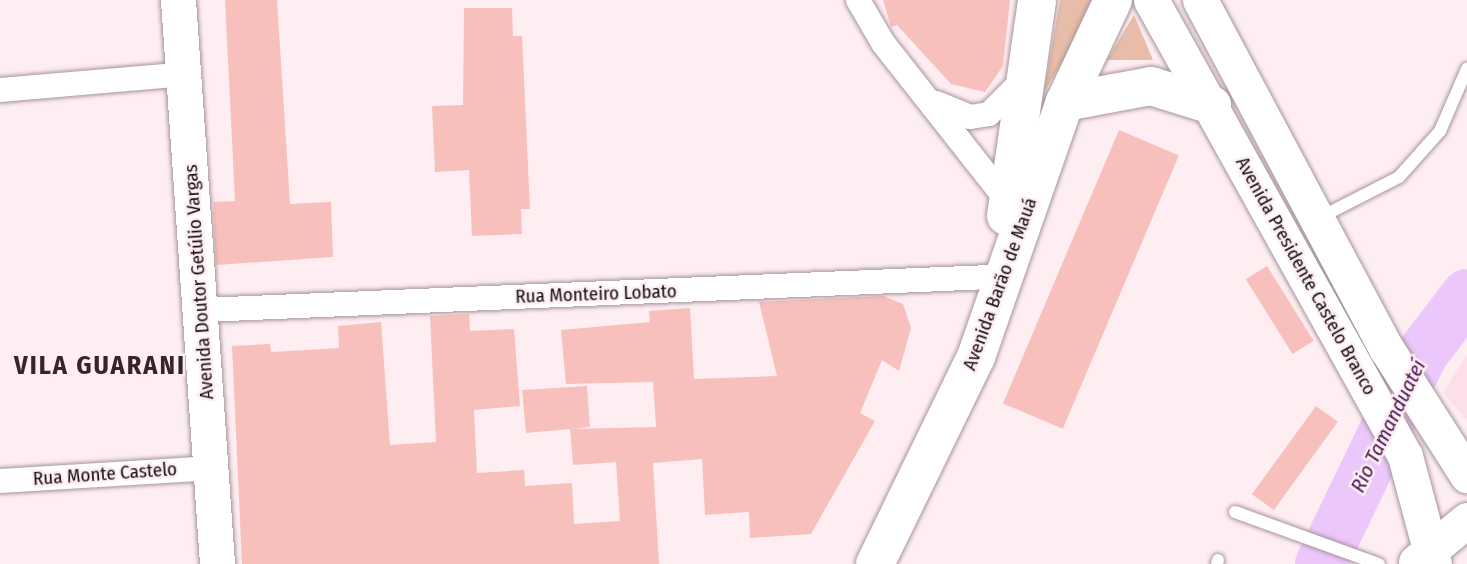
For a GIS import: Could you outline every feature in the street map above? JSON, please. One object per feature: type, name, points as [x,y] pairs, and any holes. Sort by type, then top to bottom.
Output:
[{"type":"main road","name":"Avenida Doutor Getúlio Vargas","points":[[178,0],[203,310],[216,564]]},
{"type":"main road","name":"Avenida Barão de Mauá","points":[[856,564],[926,430],[989,277],[1009,203],[1037,0]]},
{"type":"main road","name":"Avenida Barão de Mauá","points":[[875,564],[976,356],[1065,102],[1114,0]]},
{"type":"main road","name":"Avenida Presidente Castelo Branco","points":[[1150,0],[1212,105],[1405,456],[1425,559]]},
{"type":"main road","name":"Avenida Presidente Castelo Branco","points":[[1200,0],[1315,220],[1386,348],[1428,421],[1467,475]]},
{"type":"main road","points":[[1065,102],[1151,86],[1212,105]]},
{"type":"main road","points":[[1425,559],[1467,520]]},
{"type":"street","points":[[858,0],[883,43],[936,102],[1009,203]]},
{"type":"street","points":[[0,90],[185,74]]},
{"type":"street","points":[[936,102],[970,117],[989,114],[1026,76]]},
{"type":"street","name":"Rua Monteiro Lobato","points":[[203,310],[989,277]]},
{"type":"street","name":"Rua Monte Castelo","points":[[0,481],[210,468]]},
{"type":"lane","points":[[1315,220],[1398,177],[1440,131],[1467,69]]},
{"type":"lane","points":[[1235,512],[1273,530],[1379,564]]},
{"type":"shaded area","points":[[1060,0],[1100,0],[1044,92]]},
{"type":"shaded area","points":[[1134,15],[1153,60],[1107,60]]},
{"type":"shaded area","points":[[1467,354],[1467,421],[1443,393]]},
{"type":"building","points":[[225,0],[277,0],[290,204],[331,202],[333,257],[216,265],[213,202],[235,201]]},
{"type":"building","points":[[883,0],[1010,0],[1003,66],[985,92],[951,84],[897,25],[891,27]]},
{"type":"building","points":[[464,8],[512,8],[513,36],[522,36],[530,209],[521,209],[522,234],[472,236],[469,170],[435,172],[432,106],[463,105]]},
{"type":"building","points":[[1119,130],[1179,155],[1063,429],[1003,403]]},
{"type":"building","points":[[1267,266],[1314,341],[1292,354],[1246,279]]},
{"type":"building","points":[[884,296],[903,304],[911,328],[899,371],[882,360],[860,413],[875,421],[811,534],[750,538],[749,512],[705,515],[702,459],[653,463],[659,564],[242,564],[232,346],[270,344],[271,352],[339,348],[338,326],[381,322],[390,445],[436,442],[430,316],[469,314],[470,331],[514,329],[520,406],[474,410],[477,473],[524,470],[525,486],[572,483],[574,524],[620,521],[616,462],[573,465],[570,429],[526,433],[522,390],[587,386],[590,427],[571,429],[656,427],[653,382],[566,384],[561,330],[650,322],[649,311],[690,308],[694,379],[777,376],[759,302]]},
{"type":"building","points":[[1316,406],[1338,422],[1274,510],[1252,494]]},
{"type":"waterway","name":"Rio Tamanduateí","points":[[1321,564],[1422,354],[1467,295]]},
{"type":"district","name":"VILA GUARANI","points":[[100,366]]}]
